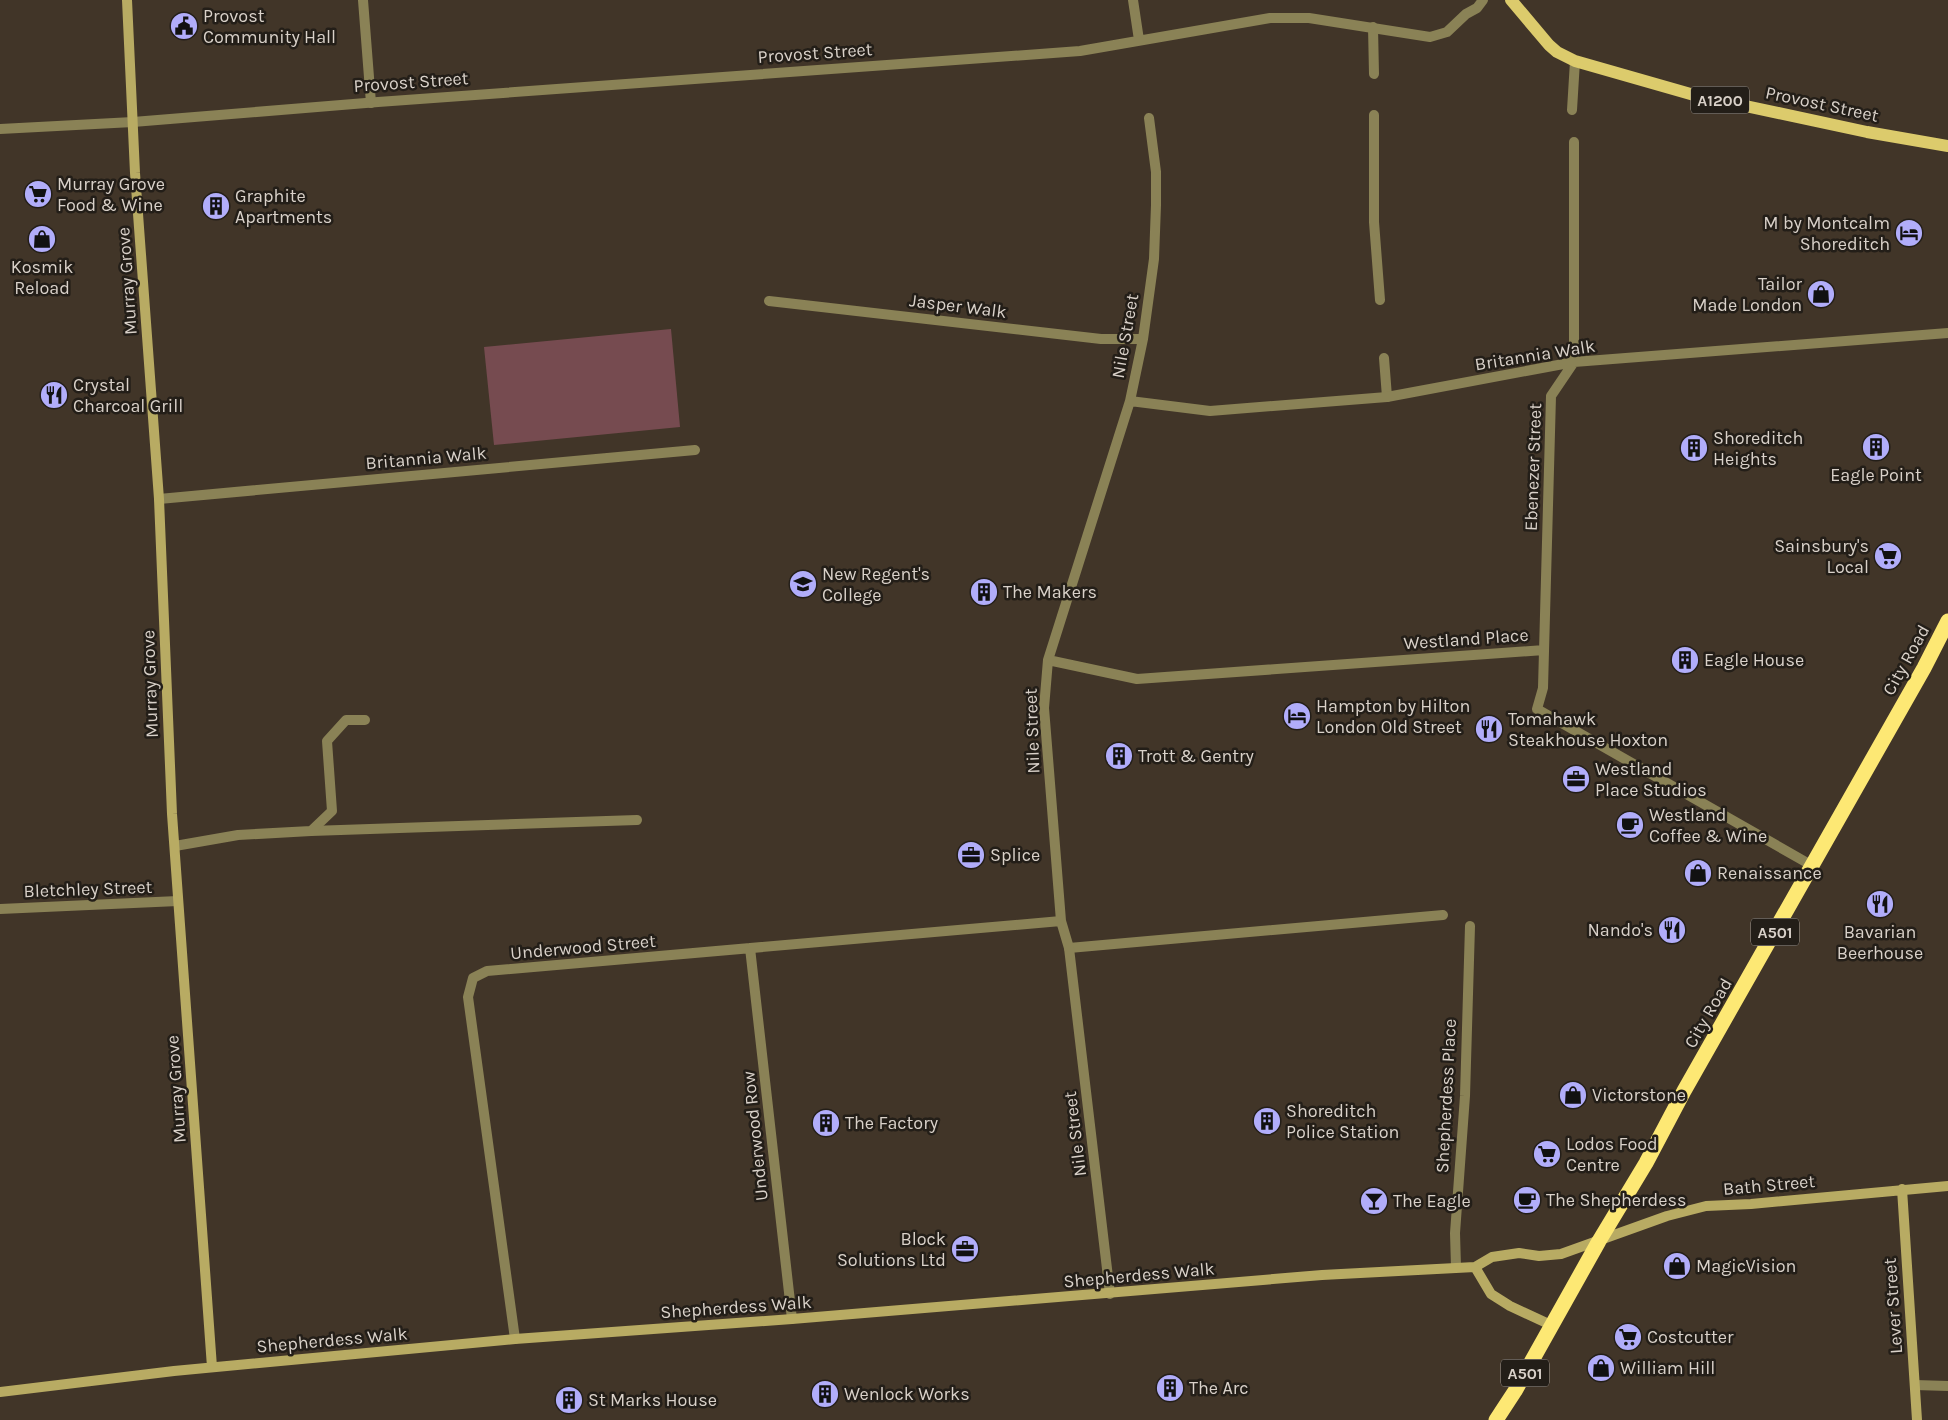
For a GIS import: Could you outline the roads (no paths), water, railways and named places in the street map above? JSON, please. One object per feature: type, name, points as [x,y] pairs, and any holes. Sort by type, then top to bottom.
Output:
[{"type":"highway","name":"City Road","points":[[1496,1420],[1515,1391],[1551,1325],[1646,1163],[1684,1091],[1924,668],[1948,621]]},
{"type":"main road","name":"Murray Grove","points":[[127,0],[133,122],[159,499],[178,902],[212,1367]]},
{"type":"main road","name":"A1200","points":[[1511,0],[1548,45],[1575,61]]},
{"type":"main road","name":"Provost Street","points":[[1575,61],[1694,95],[1867,132],[1948,146]]},
{"type":"main road","name":"Bath Street","points":[[1599,1242],[1667,1216],[1706,1206],[1751,1204],[1948,1186]]},
{"type":"main road","name":"Lever Street","points":[[1902,1189],[1916,1420]]},
{"type":"main road","name":"Shepherdess Walk","points":[[0,1392],[212,1367],[515,1339],[1110,1294],[1322,1275],[1475,1267],[1492,1257],[1518,1252],[1539,1256],[1560,1254],[1599,1242]]},
{"type":"main road","points":[[1475,1267],[1491,1294],[1510,1306],[1551,1325]]},
{"type":"street","points":[[363,0],[371,103]]},
{"type":"street","points":[[1133,0],[1139,40]]},
{"type":"street","name":"Provost Street","points":[[0,129],[133,122],[1080,51],[1270,18],[1309,18],[1430,37],[1447,32],[1466,14],[1477,8],[1483,0]]},
{"type":"street","points":[[1373,27],[1374,74]]},
{"type":"street","points":[[1572,110],[1575,61]]},
{"type":"street","points":[[1374,115],[1374,222],[1380,300]]},
{"type":"street","name":"Nile Street","points":[[1110,1294],[1069,948],[1061,921],[1044,708],[1048,660],[1130,400],[1143,339],[1154,259],[1156,205],[1156,172],[1149,118]]},
{"type":"street","points":[[1574,142],[1574,362]]},
{"type":"street","name":"Jasper Walk","points":[[769,301],[1101,339],[1143,339]]},
{"type":"street","name":"Britannia Walk","points":[[1130,400],[1210,411],[1387,397],[1574,362],[1948,333]]},
{"type":"street","points":[[1384,358],[1387,397]]},
{"type":"street","name":"Ebenezer Street","points":[[1544,650],[1551,396],[1574,362]]},
{"type":"street","name":"Britannia Walk","points":[[159,499],[696,450]]},
{"type":"street","name":"Westland Place","points":[[1048,660],[1137,679],[1544,650],[1543,688],[1537,709],[1811,865]]},
{"type":"street","points":[[311,831],[332,811],[327,741],[346,720],[365,720]]},
{"type":"street","points":[[175,846],[238,835],[636,820]]},
{"type":"street","name":"Bletchley Street","points":[[0,909],[178,902]]},
{"type":"street","points":[[1069,948],[1444,915]]},
{"type":"street","name":"Underwood Street","points":[[515,1339],[468,997],[473,978],[487,971],[1061,921]]},
{"type":"street","name":"Shepherdess Place","points":[[1456,1267],[1455,1233],[1464,1096],[1470,926]]},
{"type":"street","name":"Underwood Row","points":[[750,948],[792,1319]]},
{"type":"street","points":[[1915,1385],[1948,1386]]},
{"type":"place","name":"Provost Community Hall","points":[[184,26]]},
{"type":"place","name":"Murray Grove Food & Wine","points":[[38,194]]},
{"type":"place","name":"Graphite Apartments","points":[[216,206]]},
{"type":"place","name":"M by Montcalm Shoreditch","points":[[1909,233]]},
{"type":"place","name":"Kosmik Reload","points":[[42,239]]},
{"type":"place","name":"Tailor Made London","points":[[1821,294]]},
{"type":"place","name":"Crystal Charcoal Grill","points":[[54,395]]},
{"type":"place","name":"Eagle Point","points":[[1876,447]]},
{"type":"place","name":"Shoreditch Heights","points":[[1694,448]]},
{"type":"place","name":"Sainsbury's Local","points":[[1888,556]]},
{"type":"place","name":"New Regent's College","points":[[803,584]]},
{"type":"place","name":"The Makers","points":[[984,592]]},
{"type":"place","name":"Eagle House","points":[[1685,660]]},
{"type":"place","name":"Hampton by Hilton London Old Street","points":[[1297,716]]},
{"type":"place","name":"Tomahawk Steakhouse Hoxton","points":[[1489,729]]},
{"type":"place","name":"Trott & Gentry","points":[[1119,756]]},
{"type":"place","name":"Westland Place Studios","points":[[1576,779]]},
{"type":"place","name":"Westland Coffee & Wine","points":[[1630,825]]},
{"type":"place","name":"Splice","points":[[971,855]]},
{"type":"place","name":"Renaissance","points":[[1698,873]]},
{"type":"place","name":"Bavarian Beerhouse","points":[[1880,904]]},
{"type":"place","name":"Nando's","points":[[1672,930]]},
{"type":"place","name":"Victorstone","points":[[1573,1095]]},
{"type":"place","name":"Shoreditch Police Station","points":[[1267,1121]]},
{"type":"place","name":"The Factory","points":[[826,1123]]},
{"type":"place","name":"Lodos Food Centre","points":[[1547,1154]]},
{"type":"place","name":"The Shepherdess","points":[[1527,1200]]},
{"type":"place","name":"The Eagle","points":[[1374,1201]]},
{"type":"place","name":"Block Solutions Ltd","points":[[965,1249]]},
{"type":"place","name":"MagicVision","points":[[1677,1266]]},
{"type":"place","name":"Costcutter","points":[[1628,1337]]},
{"type":"place","name":"William Hill","points":[[1601,1368]]},
{"type":"place","name":"The Arc","points":[[1170,1388]]},
{"type":"place","name":"Wenlock Works","points":[[825,1394]]},
{"type":"place","name":"St Marks House","points":[[569,1400]]}]
